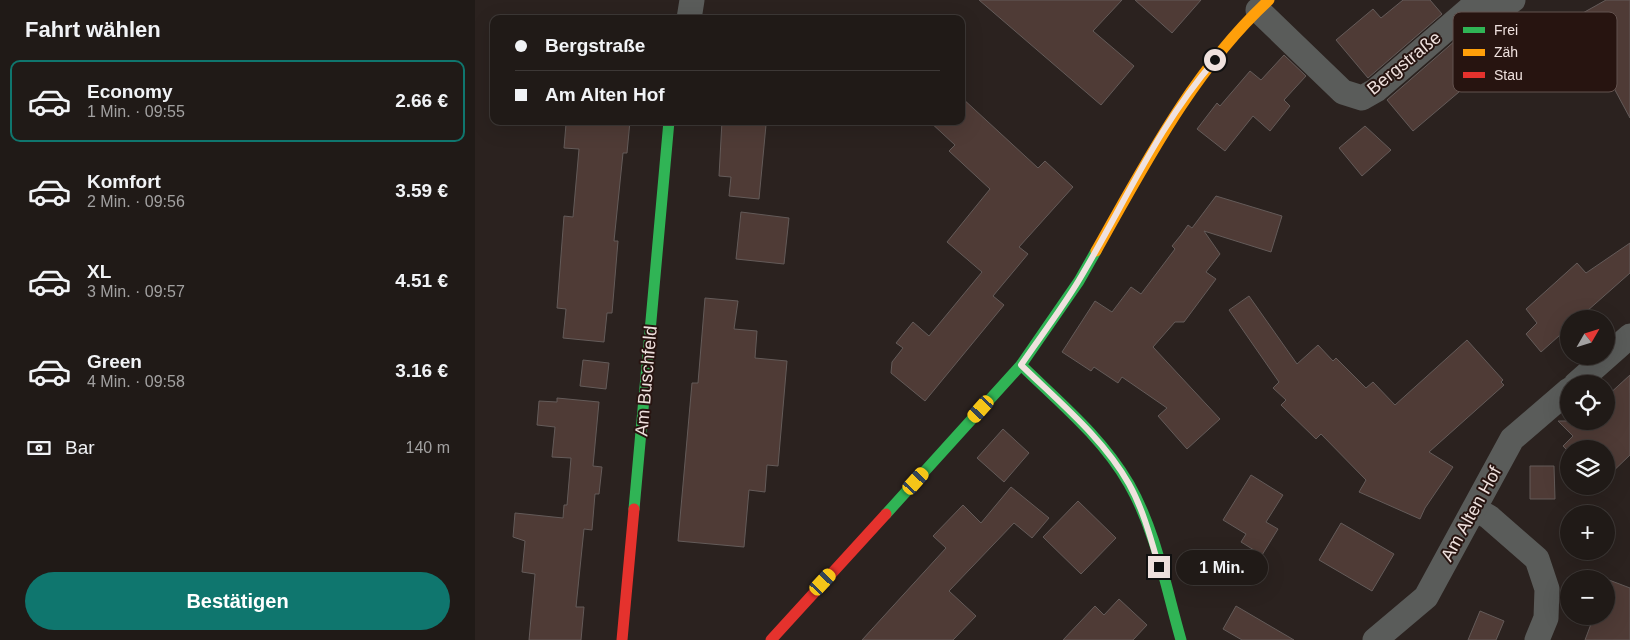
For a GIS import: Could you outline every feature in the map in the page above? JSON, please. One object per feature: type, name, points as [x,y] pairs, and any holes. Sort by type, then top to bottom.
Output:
[{"type":"street","points":[[690,15],[692,0]]},
{"type":"street","name":"Bergstraße","points":[[1466,12],[1473,6],[1502,8],[1513,0]]},
{"type":"street","name":"Bergstraße","points":[[771,640],[1021,365],[1079,281],[1153,150],[1204,72],[1263,5],[1343,92],[1362,98],[1376,90],[1453,23]]},
{"type":"street","name":"Am Buschfeld","points":[[622,640],[669,125]]},
{"type":"street","points":[[1586,375],[1630,336]]},
{"type":"street","points":[[1021,365],[1101,444],[1129,484],[1148,530],[1181,640]]},
{"type":"street","name":"Am Alten Hof","points":[[1375,640],[1425,597],[1512,439],[1560,398]]},
{"type":"street","points":[[1475,509],[1489,517],[1537,559],[1547,589],[1546,618],[1537,640]]},
{"type":"building","points":[[979,0],[1122,0],[1093,31],[1134,66],[1101,105]]},
{"type":"building","points":[[1135,0],[1201,0],[1172,33]]},
{"type":"building","points":[[1403,0],[1430,0],[1442,14],[1368,78],[1336,40],[1373,9],[1381,18]]},
{"type":"building","points":[[1606,0],[1630,0],[1630,118],[1616,92],[1617,12],[1585,12]]},
{"type":"building","points":[[1453,43],[1453,92],[1459,92],[1413,131],[1387,100]]},
{"type":"building","points":[[1284,55],[1306,76],[1284,100],[1290,106],[1270,131],[1253,116],[1225,151],[1197,129],[1217,103],[1220,106],[1250,71],[1261,80]]},
{"type":"building","points":[[965,101],[1038,168],[1045,161],[1073,187],[1019,247],[1028,254],[993,296],[1004,305],[925,401],[891,373],[892,362],[903,348],[896,343],[913,322],[929,336],[982,272],[947,242],[990,189],[949,151],[955,145],[933,125],[965,125]]},
{"type":"building","points":[[566,125],[630,125],[627,153],[623,153],[614,241],[618,241],[612,313],[607,313],[604,342],[563,338],[566,309],[557,308],[564,216],[573,217],[579,149],[564,148]]},
{"type":"building","points":[[722,125],[766,125],[759,199],[729,196],[731,177],[719,176]]},
{"type":"building","points":[[1365,126],[1391,150],[1362,176],[1339,148]]},
{"type":"building","points":[[1216,196],[1282,216],[1271,252],[1204,231],[1220,254],[1206,272],[1216,279],[1184,322],[1175,322],[1153,347],[1220,419],[1187,449],[1158,416],[1167,408],[1122,377],[1118,383],[1094,367],[1091,371],[1062,352],[1095,301],[1112,312],[1131,287],[1141,294],[1175,249],[1172,246],[1188,225],[1192,228]]},
{"type":"building","points":[[741,212],[789,218],[784,264],[736,259]]},
{"type":"building","points":[[1630,243],[1630,273],[1588,310],[1560,310],[1560,335],[1541,352],[1526,334],[1537,323],[1526,309],[1577,263],[1586,273]]},
{"type":"building","points":[[1249,296],[1297,364],[1318,345],[1333,361],[1336,358],[1366,388],[1373,382],[1395,405],[1467,340],[1503,380],[1501,382],[1504,385],[1429,452],[1453,467],[1425,508],[1420,519],[1359,492],[1366,480],[1321,434],[1316,439],[1281,405],[1286,400],[1273,388],[1279,382],[1229,310]]},
{"type":"building","points":[[705,298],[738,301],[734,329],[757,331],[755,358],[787,361],[778,466],[767,465],[765,492],[749,490],[744,547],[678,541],[692,383],[698,383]]},
{"type":"building","points":[[583,360],[609,363],[606,389],[580,386]]},
{"type":"building","points":[[1630,375],[1630,455],[1615,469],[1615,440],[1569,440],[1573,436],[1567,430],[1615,430],[1615,389]]},
{"type":"building","points":[[557,398],[599,402],[593,466],[602,467],[599,494],[595,494],[592,530],[584,529],[576,607],[584,607],[581,640],[529,640],[535,574],[522,572],[525,541],[513,537],[515,513],[563,518],[564,505],[567,505],[571,458],[552,457],[555,427],[537,425],[539,401],[557,402]]},
{"type":"building","points":[[1003,429],[1029,453],[1004,482],[977,458]]},
{"type":"building","points":[[1530,466],[1554,466],[1555,499],[1530,499]]},
{"type":"building","points":[[1251,475],[1283,495],[1266,522],[1278,529],[1262,555],[1241,542],[1246,534],[1223,520]]},
{"type":"building","points":[[1011,487],[1049,518],[1032,538],[1014,523],[949,591],[976,616],[953,640],[862,640],[946,548],[933,536],[963,505],[981,523]]},
{"type":"building","points":[[1078,501],[1116,538],[1081,574],[1043,537]]},
{"type":"building","points":[[1341,523],[1394,554],[1372,591],[1319,560]]},
{"type":"building","points":[[1615,582],[1630,588],[1630,640],[1585,640],[1591,625],[1615,625]]},
{"type":"building","points":[[1119,599],[1147,625],[1133,640],[1063,640],[1095,606],[1104,615]]},
{"type":"building","points":[[1236,606],[1294,640],[1242,640],[1223,629]]},
{"type":"building","points":[[1480,611],[1504,621],[1496,640],[1468,640]]},
{"type":"traffic: fast","points":[[634,509],[669,125]]},
{"type":"traffic: fast","points":[[886,514],[1021,365],[1079,281],[1096,251]]},
{"type":"traffic: fast","points":[[1021,365],[1093,435],[1129,484],[1153,540],[1181,640]]},
{"type":"traffic: slow","points":[[1096,251],[1152,152],[1194,87],[1217,56],[1269,0]]},
{"type":"traffic: jam","points":[[622,640],[634,509]]},
{"type":"traffic: jam","points":[[771,640],[886,514]]},
{"type":"route","points":[[1159,567],[1148,530],[1129,484],[1101,444],[1021,365],[1079,281],[1153,150],[1204,72],[1215,60]]}]
